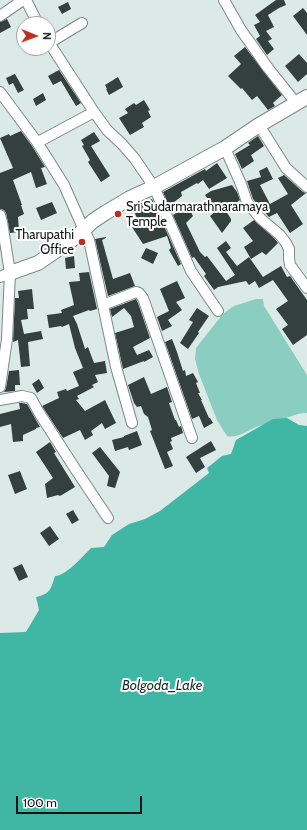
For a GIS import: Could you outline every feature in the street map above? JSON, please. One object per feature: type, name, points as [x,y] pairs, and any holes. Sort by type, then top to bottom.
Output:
[{"type":"street","points":[[0,16],[24,0],[33,16]]},
{"type":"street","points":[[5,275],[38,263],[76,237],[93,221],[130,198],[154,188],[225,148],[259,125],[301,100],[263,62],[241,30],[224,0]]},
{"type":"street","points":[[56,38],[82,22]]},
{"type":"street","points":[[56,53],[107,130],[135,159],[154,188],[191,271],[218,311]]},
{"type":"street","points":[[0,92],[37,142],[64,185],[89,240],[116,367],[132,424]]},
{"type":"street","points":[[37,142],[94,112]]},
{"type":"street","points":[[259,125],[286,168],[307,187]]},
{"type":"street","points":[[225,148],[241,184],[247,202],[286,243],[289,249],[290,265],[307,288]]},
{"type":"street","points":[[0,215],[2,222],[5,275],[7,339],[0,387]]},
{"type":"street","points":[[103,305],[136,292],[143,298],[192,438]]},
{"type":"street","points":[[0,400],[22,396],[31,398],[108,518]]},
{"type":"shaded area","points":[[256,299],[263,299],[264,306],[307,375],[307,413],[255,427],[231,437],[227,436],[217,420],[199,374],[195,359],[196,348],[222,315],[228,310],[234,306]]},
{"type":"water","name":"Bolgoda_Lake","points":[[287,418],[299,425],[307,426],[307,830],[0,830],[0,633],[26,632],[39,610],[36,597],[49,590],[55,576],[64,573],[91,548],[104,547],[112,535],[129,524],[145,519],[160,511],[209,473],[207,468],[222,456],[231,454],[236,440],[273,419]]},
{"type":"building","points":[[276,0],[284,0],[286,5],[268,15],[274,27],[266,31],[272,39],[268,41],[274,49],[267,55],[256,39],[260,36],[254,25],[260,22],[255,15]]},
{"type":"building","points":[[68,2],[71,9],[62,14],[58,7]]},
{"type":"building","points":[[303,8],[307,13],[307,35],[293,16]]},
{"type":"building","points":[[7,19],[11,27],[0,33],[0,22]]},
{"type":"building","points":[[245,47],[282,95],[273,103],[275,106],[268,110],[257,96],[252,100],[242,88],[241,89],[228,76],[241,64],[234,56]]},
{"type":"building","points":[[299,54],[307,63],[307,74],[298,82],[285,66]]},
{"type":"building","points":[[59,70],[81,103],[76,106],[61,81],[53,85],[48,76]]},
{"type":"building","points":[[15,74],[24,90],[18,93],[13,83],[9,85],[6,78]]},
{"type":"building","points":[[118,77],[123,87],[109,95],[105,85]]},
{"type":"building","points":[[43,93],[46,100],[36,106],[33,99]]},
{"type":"building","points":[[144,100],[150,110],[148,111],[151,117],[142,123],[144,127],[130,135],[119,118],[128,113],[125,109],[134,103],[136,105]]},
{"type":"building","points":[[21,131],[45,167],[41,168],[47,184],[36,188],[31,172],[13,180],[24,214],[18,217],[19,232],[10,233],[6,213],[4,210],[0,209],[0,173],[13,168],[0,138],[9,134],[10,136]]},
{"type":"building","points":[[94,132],[100,141],[91,146],[110,176],[101,182],[88,162],[90,160],[82,146],[84,145],[81,140]]},
{"type":"building","points":[[258,136],[264,146],[251,155],[254,161],[242,169],[235,154],[250,145],[248,143]]},
{"type":"building","points":[[217,163],[227,178],[209,189],[203,180],[181,192],[182,196],[169,206],[163,192],[205,169],[206,171]]},
{"type":"building","points":[[267,167],[273,179],[260,185],[270,204],[288,194],[278,178],[284,175],[306,193],[291,205],[303,224],[290,233],[277,213],[269,217],[253,199],[247,181],[261,177],[259,171]]},
{"type":"building","points":[[232,185],[240,200],[226,211],[231,221],[222,233],[210,216],[216,211],[205,195],[211,191]]},
{"type":"building","points":[[152,199],[181,264],[178,266],[169,250],[171,248],[167,236],[143,244],[130,222],[137,218],[132,207]]},
{"type":"building","points":[[52,202],[57,213],[41,220],[36,208]]},
{"type":"building","points":[[188,206],[193,216],[186,223],[200,252],[205,257],[207,256],[226,281],[235,275],[217,248],[226,241],[231,248],[226,252],[237,266],[249,257],[263,277],[281,266],[287,277],[290,276],[307,300],[307,335],[293,345],[282,329],[288,325],[276,309],[288,301],[273,280],[259,288],[255,281],[249,285],[246,281],[218,287],[214,290],[204,276],[206,274],[194,257],[192,258],[173,215]]},
{"type":"building","points":[[254,220],[278,243],[266,255],[262,252],[251,259],[244,247],[253,241],[243,228]]},
{"type":"building","points":[[106,237],[102,240],[113,279],[130,273],[135,286],[108,296],[95,239]]},
{"type":"building","points":[[146,248],[158,253],[153,264],[141,258]]},
{"type":"building","points":[[74,256],[75,268],[66,269],[65,258]]},
{"type":"building","points":[[89,272],[97,309],[89,310],[73,316],[85,349],[88,347],[94,363],[105,361],[107,373],[95,375],[98,382],[92,385],[94,387],[77,396],[79,399],[76,400],[85,411],[105,400],[116,423],[105,429],[102,423],[91,431],[93,435],[85,440],[80,430],[63,438],[42,406],[59,398],[57,392],[66,389],[67,391],[79,386],[73,372],[83,368],[75,348],[69,324],[62,327],[49,328],[47,315],[62,313],[61,310],[74,305],[69,282],[80,281],[79,273]]},
{"type":"building","points":[[177,281],[185,298],[176,302],[182,310],[168,320],[172,326],[162,331],[157,317],[169,311],[160,289]]},
{"type":"building","points":[[32,289],[34,309],[27,309],[28,319],[21,320],[24,334],[41,331],[43,339],[28,342],[30,366],[21,367],[18,340],[13,342],[15,298],[19,298],[18,291]]},
{"type":"building","points":[[136,299],[150,338],[133,347],[137,355],[149,350],[153,357],[144,362],[123,369],[115,333],[134,327],[131,316],[124,308],[112,317],[110,309]]},
{"type":"building","points":[[197,308],[209,316],[188,349],[180,343],[193,322],[189,320]]},
{"type":"building","points":[[172,339],[186,376],[193,373],[198,382],[196,383],[200,393],[198,393],[209,418],[213,423],[204,428],[199,416],[192,419],[165,342]]},
{"type":"building","points":[[19,370],[20,385],[15,385],[15,391],[4,392],[9,371]]},
{"type":"building","points":[[144,377],[151,394],[167,387],[172,402],[169,403],[175,420],[179,427],[181,426],[183,433],[171,438],[172,441],[170,442],[173,449],[167,452],[173,466],[165,469],[150,431],[152,430],[148,417],[144,414],[141,406],[137,407],[134,403],[128,385]]},
{"type":"building","points":[[39,379],[44,388],[37,393],[32,384]]},
{"type":"building","points":[[19,403],[27,404],[40,427],[23,435],[23,441],[13,442],[11,424],[0,427],[0,414],[20,409]]},
{"type":"building","points":[[137,431],[142,445],[129,450],[128,447],[115,451],[112,440],[124,437]]},
{"type":"building","points":[[211,441],[216,450],[200,458],[205,467],[196,473],[186,457]]},
{"type":"building","points":[[50,442],[56,452],[54,453],[75,487],[60,496],[58,495],[47,498],[45,484],[53,478],[36,452]]},
{"type":"building","points":[[100,447],[120,472],[115,488],[107,486],[109,476],[92,453]]},
{"type":"building","points":[[20,471],[27,489],[15,494],[8,475]]},
{"type":"building","points":[[73,510],[79,520],[72,524],[66,514]]},
{"type":"building","points":[[50,526],[59,539],[49,546],[40,533]]},
{"type":"building","points":[[22,564],[28,577],[19,581],[13,568]]},
{"type":"place","name":"Sri Sudarmarathnaramaya Temple","points":[[118,214]]},
{"type":"place","name":"Tharupathi Office","points":[[82,242]]}]
